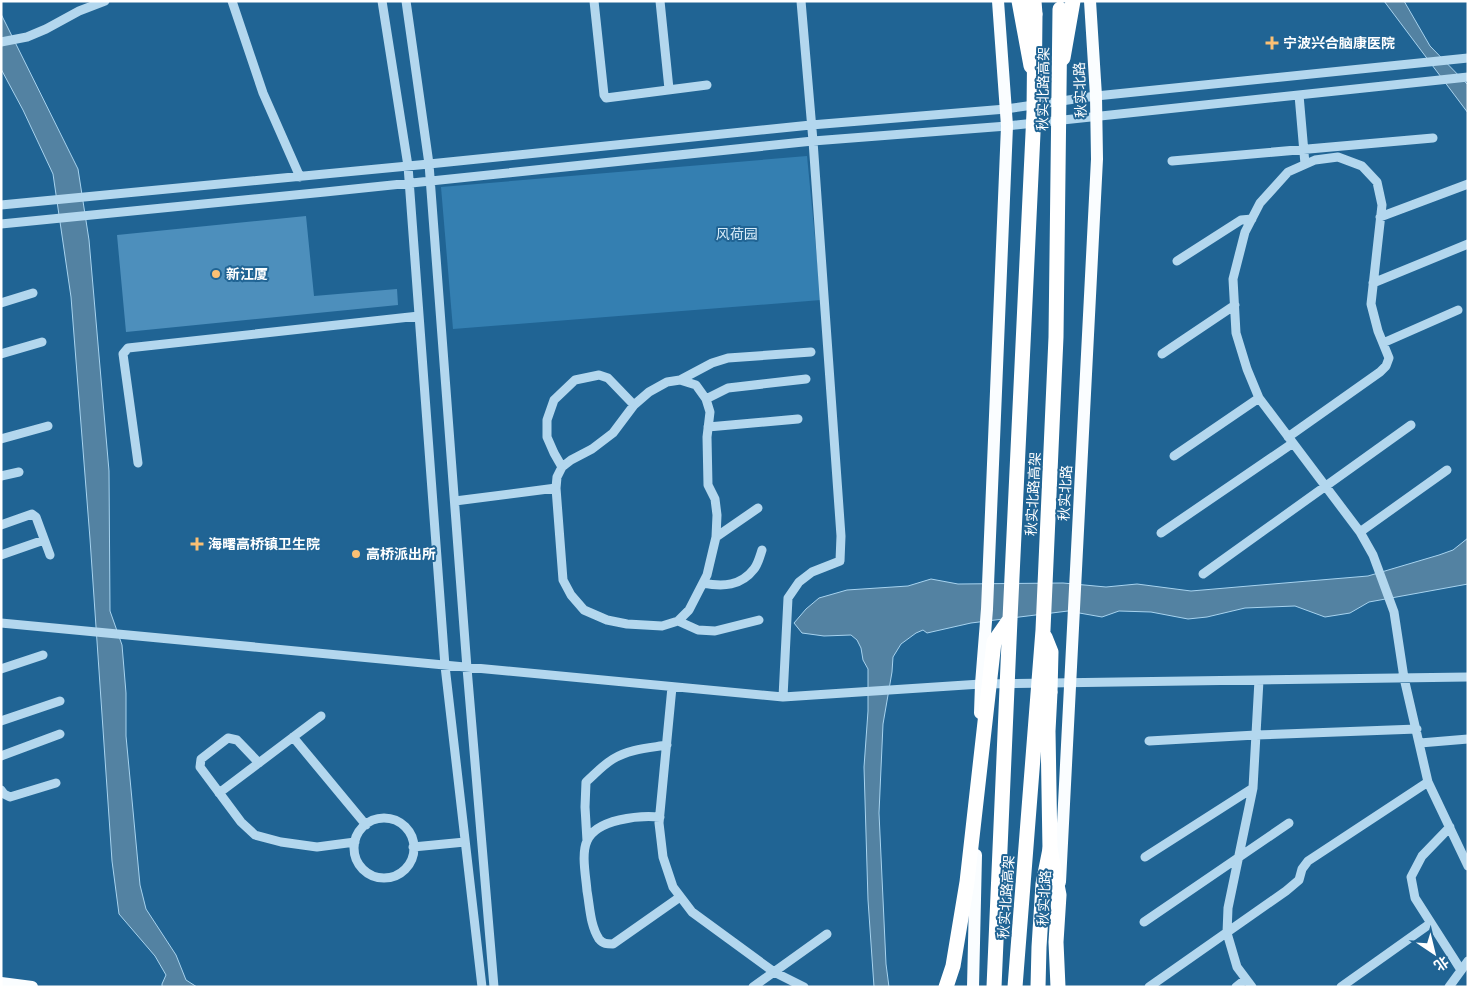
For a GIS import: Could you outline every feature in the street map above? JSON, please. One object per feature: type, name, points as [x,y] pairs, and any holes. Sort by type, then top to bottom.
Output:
[{"type":"highway","points":[[1019,1],[1034,81]]},
{"type":"highway","name":"秋实北路高架","points":[[994,987],[1033,132],[1034,1]]},
{"type":"highway","name":"秋实北路高架","points":[[1015,987],[1043,630],[1056,337],[1060,1]]},
{"type":"highway","points":[[1059,76],[1074,5],[1073,1]]},
{"type":"highway","points":[[946,987],[953,966],[967,882],[994,642],[1010,619]]},
{"type":"highway","points":[[1043,630],[1051,652],[1048,731],[1050,849],[1058,895],[1056,987]]},
{"type":"highway","points":[[1038,987],[1038,947],[1042,893],[1050,849]]},
{"type":"main road","points":[[973,987],[981,684],[987,609],[1007,126],[998,1]]},
{"type":"main road","name":"秋实北路","points":[[1056,987],[1097,159],[1096,96],[1090,1]]},
{"type":"main road","points":[[1,983],[32,987]]},
{"type":"street","points":[[1,42],[27,37],[79,11],[105,1]]},
{"type":"street","points":[[232,1],[262,93],[300,177]]},
{"type":"street","points":[[382,1],[408,166],[445,666],[482,987]]},
{"type":"street","points":[[406,1],[429,164],[467,668],[494,987]]},
{"type":"street","points":[[594,1],[604,95],[606,98],[707,85]]},
{"type":"street","points":[[660,1],[669,89]]},
{"type":"street","points":[[783,697],[788,598],[799,582],[812,572],[840,561],[840,526],[813,141],[801,1]]},
{"type":"street","points":[[1,205],[300,177],[811,125],[1006,109],[1096,96],[1468,58]]},
{"type":"street","points":[[1,224],[813,141],[1007,126],[1468,77]]},
{"type":"street","points":[[1299,95],[1305,164]]},
{"type":"street","points":[[1172,161],[1433,138]]},
{"type":"street","points":[[1161,533],[1291,440],[1386,366],[1389,358],[1371,304],[1382,205],[1377,182],[1362,166],[1338,157],[1315,160],[1288,172],[1260,203],[1245,232],[1234,279],[1236,333],[1247,369],[1259,398],[1291,440],[1325,487],[1360,532],[1373,555],[1394,612],[1404,678],[1428,782],[1467,862]]},
{"type":"street","points":[[1380,218],[1468,184]]},
{"type":"street","points":[[1177,261],[1241,220],[1252,219]]},
{"type":"street","points":[[1373,283],[1468,244]]},
{"type":"street","points":[[1,303],[33,293]]},
{"type":"street","points":[[1162,354],[1235,305]]},
{"type":"street","points":[[1383,343],[1458,310]]},
{"type":"street","points":[[138,463],[122,354],[128,348],[419,316]]},
{"type":"street","points":[[1,354],[42,342]]},
{"type":"street","points":[[680,380],[696,385],[706,399],[710,412],[707,437],[708,485],[715,500],[717,515],[716,537],[707,575],[689,610],[678,622],[662,626],[627,624],[607,620],[584,610],[563,580],[556,488],[557,477],[562,467],[614,433],[634,406],[649,392],[667,382],[680,380],[712,363],[728,358],[811,352]]},
{"type":"street","points":[[562,467],[547,437],[547,420],[554,400],[575,380],[599,375],[608,378],[634,406]]},
{"type":"street","points":[[706,399],[728,388],[806,379]]},
{"type":"street","points":[[1174,456],[1259,398]]},
{"type":"street","points":[[708,428],[798,419]]},
{"type":"street","points":[[1203,574],[1411,425]]},
{"type":"street","points":[[1,439],[48,426]]},
{"type":"street","points":[[1360,532],[1447,470]]},
{"type":"street","points":[[1,476],[19,472]]},
{"type":"street","points":[[454,501],[556,488]]},
{"type":"street","points":[[716,537],[758,508]]},
{"type":"street","points":[[1,525],[32,514],[36,517],[50,555]]},
{"type":"street","points":[[1,556],[44,540]]},
{"type":"street","points":[[703,583],[718,586],[735,583],[755,567],[762,550]]},
{"type":"street","points":[[678,622],[698,630],[714,631],[759,620]]},
{"type":"street","points":[[1,623],[783,697],[981,684],[1468,677]]},
{"type":"street","points":[[1,669],[43,655]]},
{"type":"street","points":[[1236,987],[1249,983],[1237,967],[1227,933],[1228,908],[1253,788],[1259,680]]},
{"type":"street","points":[[672,687],[660,817],[663,857],[673,887],[692,912],[774,972],[804,987]]},
{"type":"street","points":[[1,721],[60,701]]},
{"type":"street","points":[[219,793],[321,716]]},
{"type":"street","points":[[1149,741],[1417,729]]},
{"type":"street","points":[[1,756],[60,734]]},
{"type":"street","points":[[293,737],[366,825]]},
{"type":"street","points":[[259,763],[237,740],[228,738],[202,759],[200,767],[241,822],[255,835],[281,842],[317,847],[355,842]]},
{"type":"street","points":[[1420,743],[1468,739]]},
{"type":"street","points":[[667,745],[628,752],[614,758],[586,782],[587,841],[584,863],[592,924],[600,941],[605,944],[613,944],[680,897]]},
{"type":"street","points":[[1149,987],[1299,880],[1302,869],[1308,861],[1428,782]]},
{"type":"street","points":[[1,790],[10,797],[56,783]]},
{"type":"street","points":[[1145,857],[1253,788]]},
{"type":"street","points":[[587,841],[594,832],[609,823],[642,816],[660,817]]},
{"type":"street","points":[[378,819],[392,820],[399,823],[409,833],[413,847],[410,862],[401,873],[388,878],[381,878],[362,869],[355,856],[355,842],[357,836],[366,825],[378,819]]},
{"type":"street","points":[[1144,922],[1289,823]]},
{"type":"street","points":[[1450,827],[1422,856],[1411,877],[1415,898],[1461,970]]},
{"type":"street","points":[[413,847],[465,842]]},
{"type":"street","points":[[1342,987],[1431,922]]},
{"type":"street","points":[[753,987],[827,934]]},
{"type":"street","points":[[1449,987],[1468,961]]},
{"type":"green space","name":"风荷园","points":[[807,156],[821,300],[453,329],[441,187]]},
{"type":"shaded area","points":[[1384,1],[1404,1],[1430,46],[1468,85],[1468,113]]},
{"type":"shaded area","points":[[1,14],[78,169],[89,240],[109,471],[110,611],[122,645],[126,693],[126,736],[140,885],[146,909],[176,955],[186,980],[197,987],[162,987],[166,975],[155,956],[119,914],[112,861],[71,297],[53,174],[23,110],[1,69]]},
{"type":"shaded area","points":[[1468,538],[1468,584],[1369,602],[1350,613],[1325,617],[1295,606],[1245,608],[1207,617],[1188,619],[1151,612],[1119,611],[1102,617],[1068,611],[971,623],[927,633],[923,630],[901,644],[893,657],[883,724],[879,813],[886,964],[889,987],[874,987],[868,900],[864,767],[868,711],[868,669],[857,640],[851,635],[824,636],[802,633],[794,623],[819,598],[847,590],[908,586],[931,579],[958,584],[1063,583],[1106,587],[1137,584],[1191,591],[1368,576],[1453,550]]},
{"type":"building","name":"新江厦","points":[[306,216],[314,296],[397,289],[398,305],[126,332],[117,235]]},
{"type":"place","name":"宁波兴合脑康医院","points":[[1272,43]]},
{"type":"place","name":"新江厦","points":[[216,274]]},
{"type":"place","name":"海曙高桥镇卫生院","points":[[197,544]]},
{"type":"place","name":"高桥派出所","points":[[356,554]]}]
